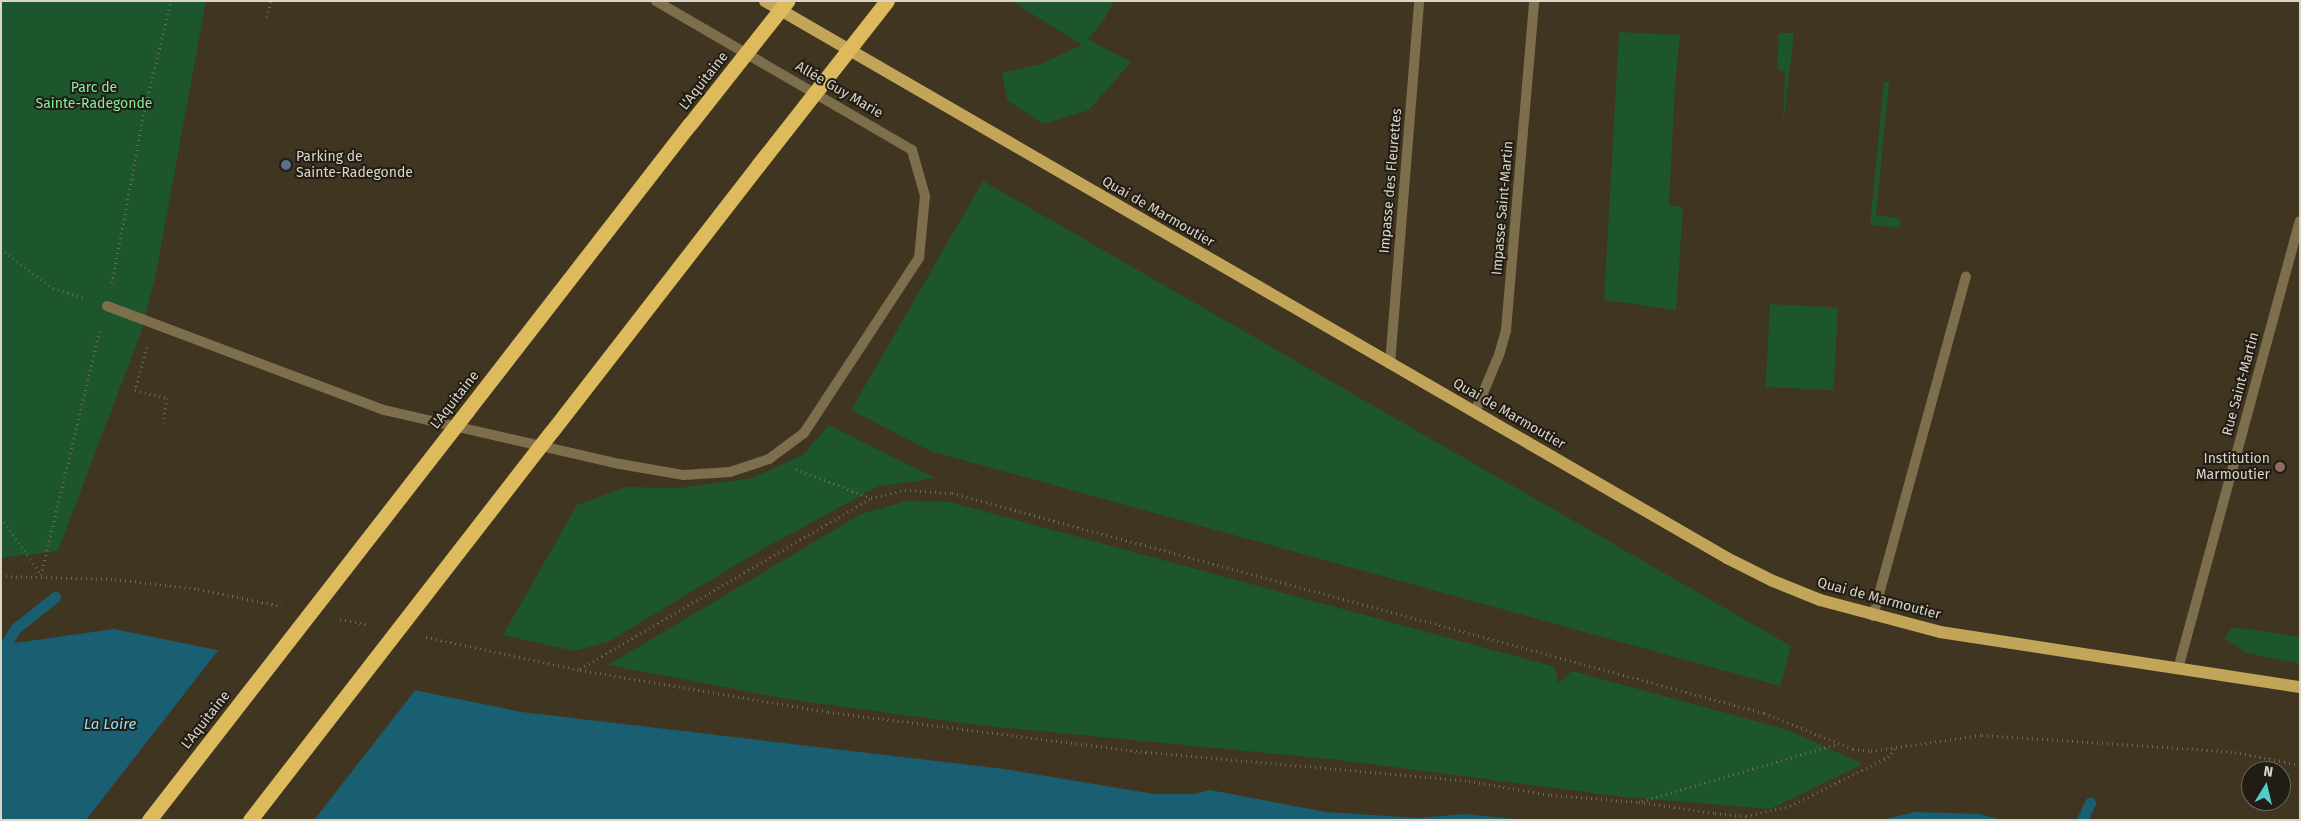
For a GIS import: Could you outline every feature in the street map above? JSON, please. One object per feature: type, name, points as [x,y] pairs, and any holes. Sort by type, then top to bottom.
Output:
[{"type":"highway","name":"L'Aquitaine","points":[[149,820],[787,1]]},
{"type":"highway","points":[[250,820],[887,1]]},
{"type":"main road","name":"Quai de Marmoutier","points":[[765,1],[1727,558],[1820,600],[1873,616],[1940,632],[2300,687]]},
{"type":"street","name":"Allée Guy Marie","points":[[656,1],[912,150],[925,196],[919,258],[804,432],[769,460]]},
{"type":"street","name":"Impasse des Fleurettes","points":[[1390,364],[1419,1]]},
{"type":"street","name":"Impasse Saint-Martin","points":[[1475,412],[1506,330],[1534,1]]},
{"type":"street","name":"Rue Saint-Martin","points":[[2178,669],[2300,221]]},
{"type":"street","points":[[1873,616],[1966,277]]},
{"type":"street","points":[[107,306],[384,410],[620,464],[684,475],[730,472],[769,460]]},
{"type":"path","points":[[267,17],[271,1]]},
{"type":"path","points":[[1,249],[53,288],[107,306]]},
{"type":"path","points":[[153,324],[135,390],[167,398],[163,423]]},
{"type":"path","points":[[769,460],[871,498]]},
{"type":"path","points":[[1895,748],[1888,757],[1815,795],[1765,813],[1716,813],[1639,802],[1551,796],[1469,780],[1146,752],[857,716],[580,670],[871,498],[905,490],[952,493],[1764,713],[1794,723],[1837,744],[1871,751],[1982,735],[2235,752],[2300,765]]},
{"type":"path","points":[[1,518],[41,575],[1,576]]},
{"type":"path","points":[[1639,802],[1837,744]]},
{"type":"green space","name":"Parc de Sainte-Radegonde","points":[[1,1],[206,1],[155,279],[140,335],[58,551],[1,558]]},
{"type":"green space","points":[[1011,1],[1114,1],[1104,20],[1088,39],[1131,62],[1089,110],[1043,124],[1007,100],[1002,73],[1041,64],[1082,45]]},
{"type":"green space","points":[[1619,32],[1680,35],[1675,83],[1669,205],[1683,207],[1676,310],[1604,300]]},
{"type":"green space","points":[[1779,33],[1794,33],[1783,125],[1785,72],[1777,69]]},
{"type":"green space","points":[[1884,82],[1889,82],[1876,215],[1900,219],[1901,228],[1870,225]]},
{"type":"green space","points":[[983,181],[1791,646],[1780,686],[930,451],[851,410]]},
{"type":"green space","points":[[1770,304],[1838,308],[1834,390],[1766,387]]},
{"type":"green space","points":[[829,425],[935,478],[877,487],[761,550],[608,642],[574,651],[503,635],[577,505],[626,487],[679,488],[753,478],[804,454]]},
{"type":"green space","points":[[907,501],[950,502],[1555,667],[1558,683],[1572,671],[1788,730],[1863,764],[1770,809],[1624,797],[1339,760],[978,725],[793,700],[608,665],[861,514]]},
{"type":"green space","points":[[2233,627],[2300,637],[2300,664],[2247,653],[2224,638]]},
{"type":"water","name":"La Loire","points":[[114,629],[522,712],[1004,769],[1154,794],[1194,794],[1210,790],[1326,812],[1417,818],[1465,814],[1522,820],[1,820],[1,645]]},
{"type":"water","points":[[1915,812],[1980,814],[2001,820],[1881,820]]},
{"type":"pier","points":[[220,648],[417,688],[314,820],[86,820]]},
{"type":"waterway","points":[[1,651],[16,628],[55,597]]},
{"type":"waterway","points":[[2082,820],[2090,803]]},
{"type":"place","name":"Parking de Sainte-Radegonde","points":[[286,165]]},
{"type":"place","name":"Institution Marmoutier","points":[[2280,467]]}]
